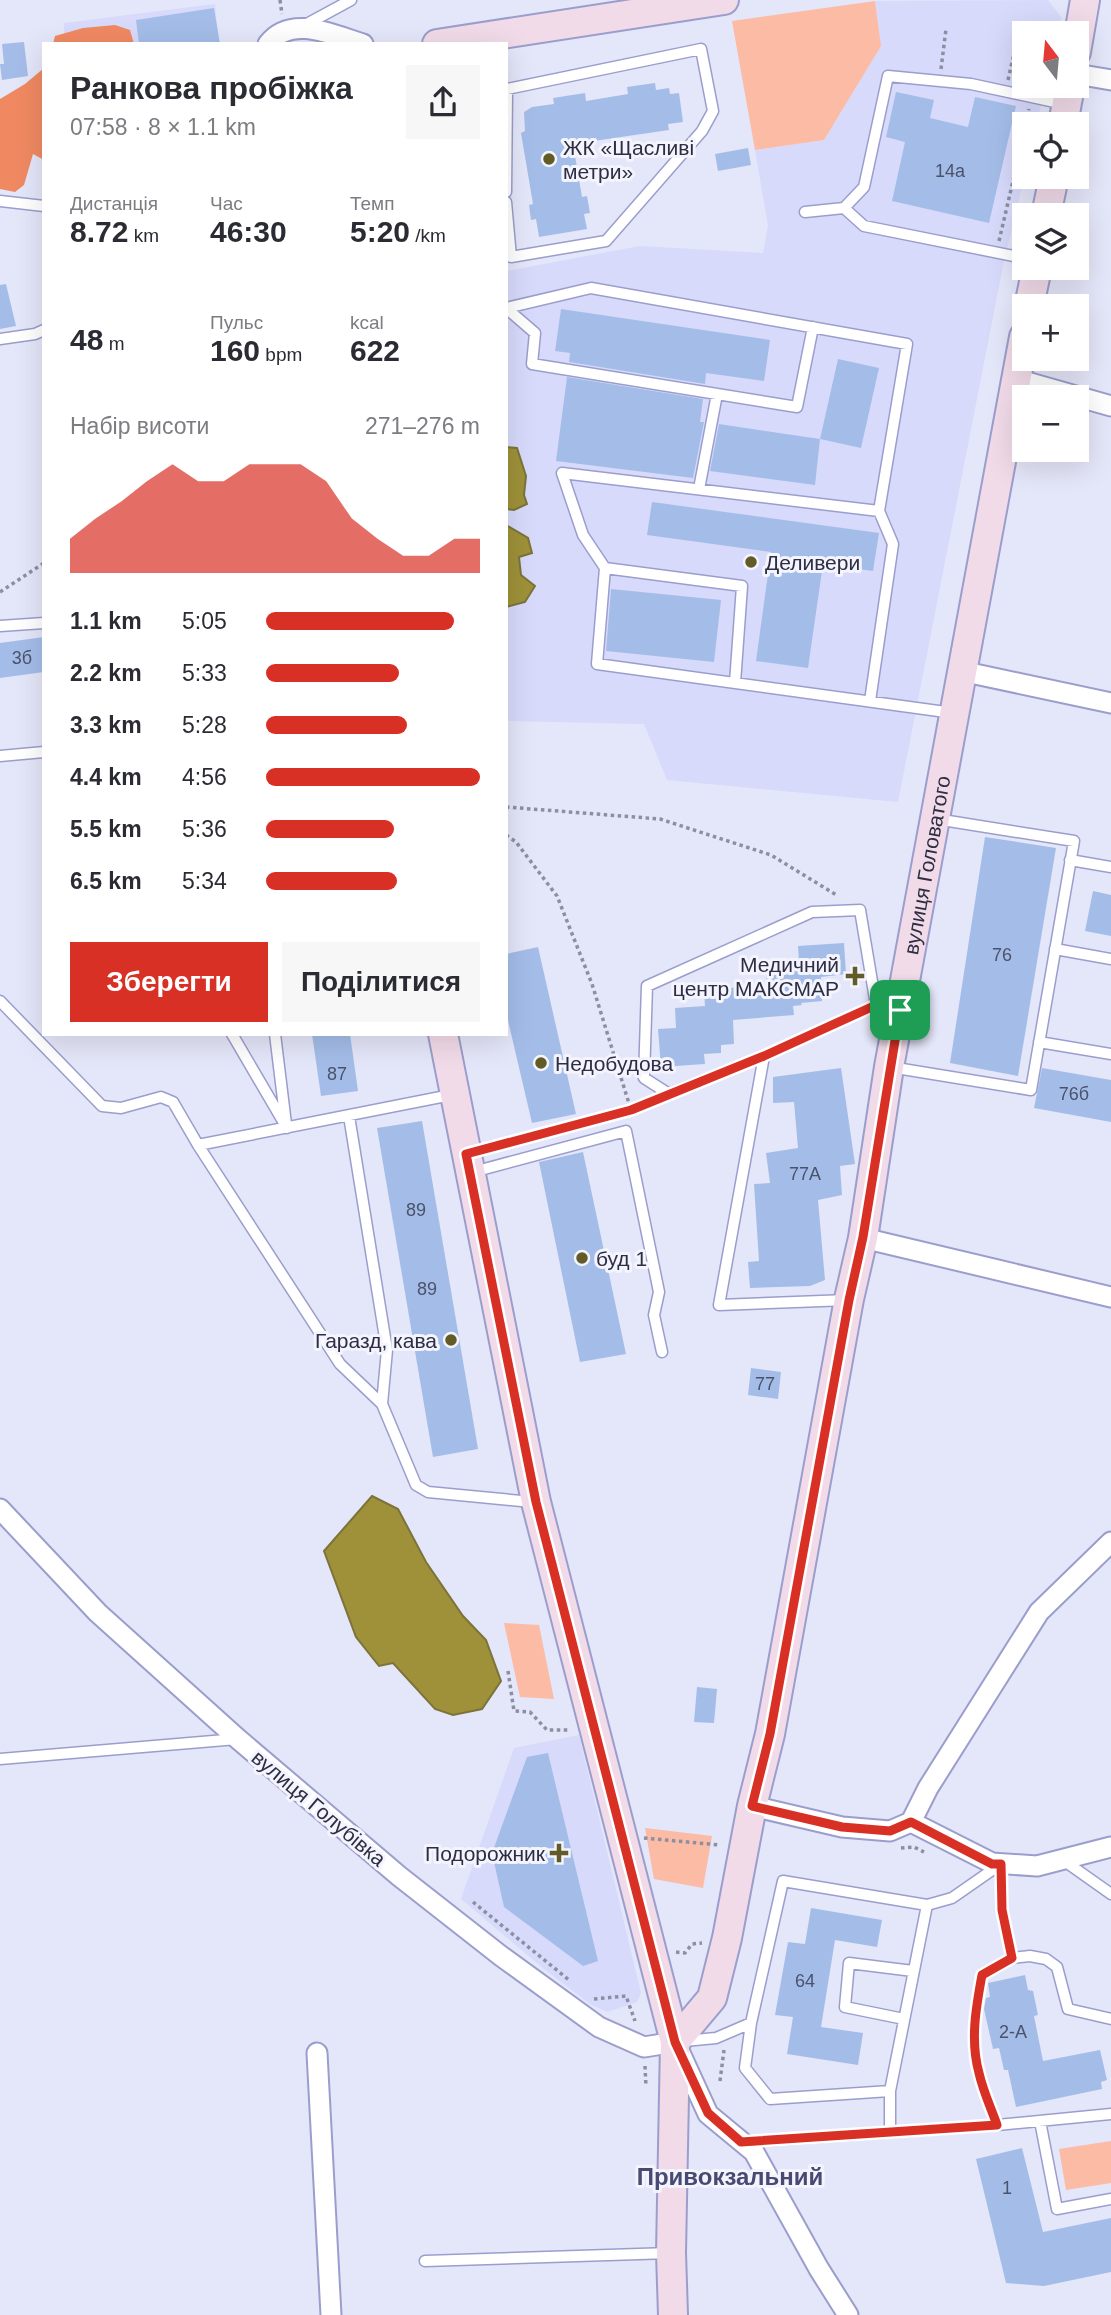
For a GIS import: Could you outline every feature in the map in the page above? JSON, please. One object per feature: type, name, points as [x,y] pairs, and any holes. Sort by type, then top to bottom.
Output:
[{"type":"main road","points":[[448,42],[660,5],[724,0]]},
{"type":"main road","points":[[1081,21],[1085,0]]},
{"type":"main road","name":"вулиця Головатого","points":[[675,2042],[712,1998],[727,1938],[752,1806],[770,1734],[849,1300],[863,1237],[889,1067],[888,1008],[934,818],[1018,371]]},
{"type":"main road","points":[[443,1036],[536,1502],[675,2042],[671,2253],[673,2315]]},
{"type":"street","points":[[270,42],[279,32],[302,27],[356,42]]},
{"type":"street","points":[[1089,76],[1111,80]]},
{"type":"street","points":[[1016,379],[1111,406]]},
{"type":"street","points":[[961,671],[1111,703]]},
{"type":"street","points":[[863,1237],[1111,1297]]},
{"type":"street","name":"вулиця Голубівка","points":[[0,1510],[98,1613],[238,1739],[400,1876],[501,1956],[600,2027],[644,2047],[675,2042]]},
{"type":"street","points":[[752,1806],[842,1827],[890,1831],[911,1822],[928,1788],[1039,1612],[1111,1542]]},
{"type":"street","points":[[911,1822],[992,1864],[1037,1866],[1111,1847]]},
{"type":"street","points":[[675,2042],[708,2113],[754,2152],[819,2269],[848,2315]]},
{"type":"street","points":[[317,2053],[331,2315]]},
{"type":"lane","points":[[302,27],[351,0]]},
{"type":"lane","points":[[508,89],[701,49],[713,111],[702,131],[606,241],[511,257],[508,224]]},
{"type":"lane","points":[[805,212],[844,208],[864,187],[887,76],[971,84],[1067,105]]},
{"type":"lane","points":[[0,201],[42,206]]},
{"type":"lane","points":[[844,208],[864,226],[1012,256]]},
{"type":"lane","points":[[508,308],[591,288],[907,344],[879,511],[893,544],[870,701]]},
{"type":"lane","points":[[508,310],[535,334],[531,364],[797,407],[813,327]]},
{"type":"lane","points":[[0,339],[42,331]]},
{"type":"lane","points":[[699,489],[717,394]]},
{"type":"lane","points":[[879,511],[562,473],[583,535],[605,568],[597,664],[953,713]]},
{"type":"lane","points":[[605,568],[742,586],[736,683]]},
{"type":"lane","points":[[0,626],[42,624]]},
{"type":"lane","points":[[0,756],[42,752]]},
{"type":"lane","points":[[889,1067],[1031,1090],[1074,841],[934,818]]},
{"type":"lane","points":[[1070,860],[1111,867]]},
{"type":"lane","points":[[860,910],[888,1008],[668,1094],[644,1078],[648,986],[812,912],[860,910]]},
{"type":"lane","points":[[1055,949],[1111,959]]},
{"type":"lane","points":[[0,1001],[102,1106],[121,1108],[161,1097],[173,1102],[340,1364],[382,1404],[416,1485],[428,1492],[536,1502]]},
{"type":"lane","points":[[233,1036],[287,1128]]},
{"type":"lane","points":[[275,1036],[287,1128]]},
{"type":"lane","points":[[1039,1042],[1111,1055]]},
{"type":"lane","points":[[764,1056],[719,1305],[849,1300]]},
{"type":"lane","points":[[198,1145],[455,1095]]},
{"type":"lane","points":[[349,1115],[387,1350],[382,1404]]},
{"type":"lane","points":[[468,1163],[626,1131],[659,1292],[654,1315],[662,1352]]},
{"type":"lane","points":[[0,1759],[238,1739]]},
{"type":"lane","points":[[1061,1860],[1111,1894]]},
{"type":"lane","points":[[890,2091],[770,2099],[745,2068],[751,2023],[783,1881],[927,1905],[952,1898],[1001,1864]]},
{"type":"lane","points":[[1001,1864],[1002,1910],[1012,1958]]},
{"type":"lane","points":[[890,2132],[890,2091],[927,1905]]},
{"type":"lane","points":[[997,2125],[978,2072],[976,2009],[982,1975],[1012,1958],[1030,1956],[1046,1959],[1057,1967],[1068,2009],[1111,2019]]},
{"type":"lane","points":[[904,2019],[845,2007],[849,1964],[914,1971]]},
{"type":"lane","points":[[675,2042],[716,2038],[751,2023]]},
{"type":"lane","points":[[741,2142],[997,2125],[1111,2113]]},
{"type":"lane","points":[[1040,2121],[1057,2209],[1111,2199]]},
{"type":"lane","points":[[425,2261],[671,2253]]},
{"type":"path","points":[[941,72],[946,30]]},
{"type":"path","points":[[1008,82],[1012,64]]},
{"type":"path","points":[[996,253],[1012,185]]},
{"type":"path","points":[[0,592],[42,564]]},
{"type":"path","points":[[508,807],[660,819],[771,855],[860,910]]},
{"type":"path","points":[[508,836],[516,842],[557,896],[592,984],[631,1110]]},
{"type":"path","points":[[468,1163],[631,1110],[668,1094]]},
{"type":"path","points":[[508,1671],[514,1712],[530,1713],[547,1730],[568,1730]]},
{"type":"path","points":[[645,1850],[642,1837],[726,1846]]},
{"type":"path","points":[[890,1849],[914,1847],[935,1856]]},
{"type":"path","points":[[473,1902],[574,1983]]},
{"type":"path","points":[[671,1944],[676,1951],[685,1954],[692,1944],[709,1942]]},
{"type":"path","points":[[594,1999],[626,1996]]},
{"type":"path","points":[[720,2081],[726,2034]]},
{"type":"shaded area","points":[[1048,0],[1062,18],[1061,21],[1012,21],[1012,98],[1043,98],[1039,112],[1012,112],[1012,189],[1021,189],[1018,203],[1012,203],[1012,228],[898,802],[667,780],[644,724],[508,721],[508,271],[640,246],[763,253],[768,226],[755,150],[824,140],[881,46],[875,1]]},
{"type":"shaded area","points":[[875,1],[881,46],[824,140],[755,150],[732,21]]},
{"type":"shaded area","points":[[215,4],[219,42],[64,42],[64,23]]},
{"type":"shaded area","points":[[115,25],[130,30],[133,42],[54,42],[55,36],[83,28]]},
{"type":"shaded area","points":[[42,70],[42,159],[33,154],[24,185],[15,192],[0,189],[0,99]]},
{"type":"shaded area","points":[[508,447],[517,448],[526,476],[524,495],[527,504],[514,510],[508,509]]},
{"type":"shaded area","points":[[508,526],[528,538],[532,553],[519,557],[521,575],[535,586],[525,602],[508,606]]},
{"type":"shaded area","points":[[372,1496],[398,1509],[426,1562],[463,1616],[486,1640],[501,1681],[482,1709],[453,1715],[435,1709],[393,1663],[379,1666],[356,1637],[324,1551]]},
{"type":"shaded area","points":[[504,1623],[539,1625],[554,1699],[520,1697]]},
{"type":"shaded area","points":[[579,1735],[641,1993],[637,2002],[607,2012],[590,2004],[544,1969],[461,1899],[514,1748]]},
{"type":"shaded area","points":[[645,1828],[712,1836],[703,1888],[654,1879]]},
{"type":"shaded area","points":[[1111,2141],[1111,2183],[1066,2190],[1059,2149]]},
{"type":"building","points":[[214,8],[220,42],[139,42],[136,20]]},
{"type":"building","points":[[24,42],[28,76],[2,80],[2,44]]},
{"type":"building","name":"ЖК «Щасливі метри»","points":[[655,83],[656,90],[669,88],[670,94],[679,93],[683,122],[668,124],[669,130],[573,144],[582,197],[587,196],[590,213],[584,214],[587,229],[539,237],[536,219],[531,220],[529,205],[533,204],[521,133],[525,131],[524,112],[532,107],[554,104],[553,98],[585,93],[586,101],[628,94],[627,87]]},
{"type":"building","points":[[896,92],[934,100],[930,118],[968,127],[975,97],[1016,106],[1015,112],[1012,112],[1012,123],[989,223],[892,201],[905,142],[886,137]]},
{"type":"building","points":[[748,148],[751,165],[718,171],[715,154]]},
{"type":"building","points":[[6,284],[16,326],[0,329],[0,285]]},
{"type":"building","points":[[561,309],[770,340],[764,381],[706,373],[705,384],[569,362],[570,353],[555,351]]},
{"type":"building","points":[[838,359],[879,368],[861,448],[820,439]]},
{"type":"building","points":[[567,377],[703,399],[700,422],[704,422],[693,478],[556,461]]},
{"type":"building","points":[[719,424],[820,439],[815,485],[710,471]]},
{"type":"building","points":[[652,502],[879,533],[873,571],[823,564],[808,668],[756,661],[771,552],[647,535]]},
{"type":"building","points":[[611,589],[721,600],[714,662],[606,651]]},
{"type":"building","points":[[42,637],[42,672],[0,678],[0,643]]},
{"type":"building","points":[[985,837],[1056,848],[1018,1076],[950,1063]]},
{"type":"building","points":[[1093,891],[1111,895],[1111,936],[1085,931]]},
{"type":"building","points":[[844,943],[846,974],[821,977],[822,1001],[793,1006],[794,1015],[733,1020],[734,1044],[721,1045],[721,1053],[704,1054],[705,1064],[661,1067],[658,1029],[676,1028],[675,1008],[705,1006],[704,990],[767,985],[765,964],[799,961],[798,946]]},
{"type":"building","name":"Недобудова","points":[[538,947],[576,1114],[532,1123],[508,1021],[508,954]]},
{"type":"building","points":[[312,1036],[350,1036],[358,1091],[321,1096]]},
{"type":"building","points":[[841,1068],[855,1164],[840,1166],[842,1195],[818,1200],[825,1280],[810,1286],[750,1288],[748,1262],[759,1261],[754,1184],[770,1183],[766,1153],[798,1148],[794,1102],[773,1103],[773,1077]]},
{"type":"building","points":[[1042,1068],[1111,1080],[1111,1122],[1034,1108]]},
{"type":"building","points":[[422,1121],[478,1449],[433,1457],[377,1128]]},
{"type":"building","name":"буд 1","points":[[583,1152],[626,1354],[580,1362],[539,1162]]},
{"type":"building","points":[[751,1368],[781,1372],[778,1399],[748,1395]]},
{"type":"building","points":[[697,1687],[717,1689],[714,1723],[694,1722]]},
{"type":"building","points":[[548,1753],[598,1961],[583,1966],[504,1907],[492,1853],[527,1757]]},
{"type":"building","points":[[811,1908],[882,1920],[877,1947],[835,1940],[821,2027],[863,2033],[858,2065],[787,2054],[793,2017],[775,2015],[788,1942],[805,1944]]},
{"type":"building","points":[[1025,1975],[1028,1990],[1033,1991],[1038,2015],[1034,2016],[1043,2061],[1100,2050],[1107,2080],[1101,2082],[1102,2089],[1016,2107],[1008,2070],[1004,2070],[999,2048],[993,2049],[984,2009],[986,1998],[990,1997],[988,1983]]},
{"type":"building","points":[[1022,2148],[1043,2232],[1111,2218],[1111,2272],[1044,2286],[1006,2283],[976,2159]]},
{"type":"place","name":"ЖК «Щасливі метри»","points":[[549,159]]},
{"type":"place","name":"Деливери","points":[[751,562]]},
{"type":"place","name":"Медичний центр МАКСМАР","points":[[855,976]]},
{"type":"place","name":"Недобудова","points":[[541,1063]]},
{"type":"place","name":"буд 1","points":[[582,1258]]},
{"type":"place","name":"Гаразд, кава","points":[[451,1340]]},
{"type":"place","name":"Подорожник","points":[[559,1853]]},
{"type":"district","name":"Привокзальний","points":[[730,2176]]},
{"type":"route","points":[[876,1005],[900,1010],[863,1237],[849,1300],[770,1734],[752,1806],[842,1827],[890,1831],[911,1822],[992,1864],[1001,1864],[1002,1910],[1012,1958],[982,1975],[976,2009],[975,2039],[978,2072],[997,2125],[741,2142],[708,2113],[675,2042],[536,1502],[466,1154],[631,1110],[764,1056],[876,1005]]}]
